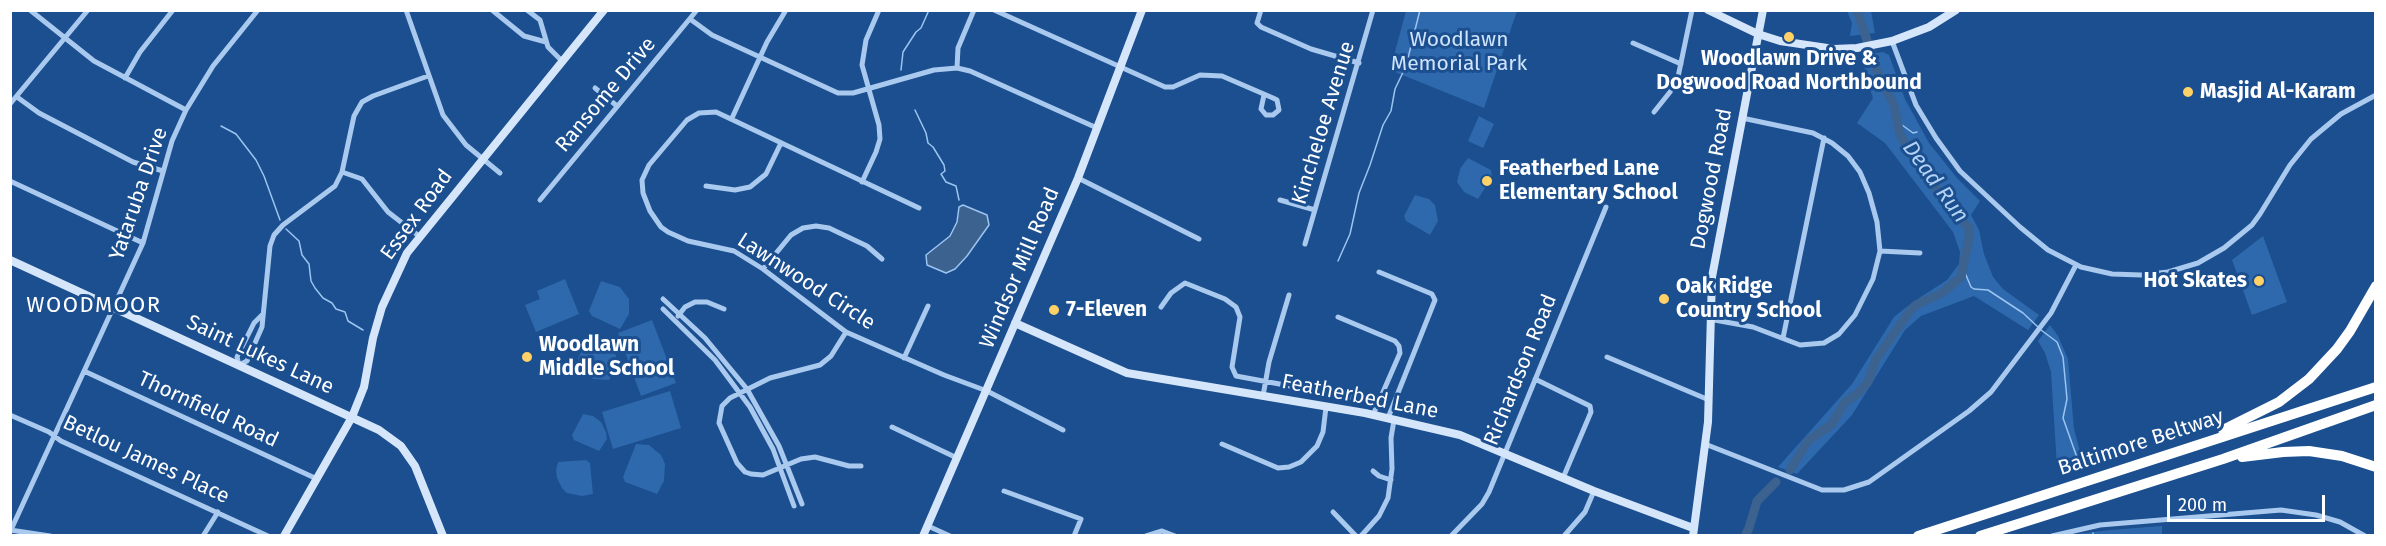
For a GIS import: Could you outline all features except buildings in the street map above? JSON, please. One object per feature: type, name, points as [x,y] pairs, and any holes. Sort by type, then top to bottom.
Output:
[{"type":"highway","points":[[2167,454],[2251,418],[2294,392],[2337,349],[2376,286]]},
{"type":"highway","name":"Baltimore Beltway","points":[[1918,536],[2376,387]]},
{"type":"highway","name":"Baltimore Beltway","points":[[1980,536],[2223,459],[2376,405]]},
{"type":"highway","points":[[2223,459],[2309,451],[2342,456],[2376,467]]},
{"type":"street","points":[[30,10],[94,61],[186,110]]},
{"type":"street","points":[[10,104],[88,10]]},
{"type":"street","points":[[125,78],[140,52],[173,10]]},
{"type":"street","name":"Yataruba Drive","points":[[11,531],[143,243],[172,141],[186,110],[213,66],[258,10]]},
{"type":"street","points":[[406,10],[443,115],[466,145],[500,173]]},
{"type":"street","points":[[492,10],[524,36],[546,42]]},
{"type":"street","points":[[527,10],[540,21],[546,42],[562,62]]},
{"type":"street","name":"Essex Road","points":[[284,536],[352,417],[364,387],[373,338],[382,307],[397,270],[419,236],[604,10]]},
{"type":"street","name":"Ransome Drive","points":[[540,200],[697,10]]},
{"type":"street","points":[[732,118],[786,10]]},
{"type":"street","points":[[862,182],[880,139],[879,125],[868,89],[862,57],[866,40],[879,10]]},
{"type":"street","points":[[957,68],[958,48],[974,10]]},
{"type":"street","points":[[994,10],[1165,87],[1179,85],[1200,75],[1214,75],[1264,95]]},
{"type":"street","name":"Windsor Mill Road","points":[[923,536],[1078,178],[1142,10]]},
{"type":"street","points":[[1261,10],[1257,20],[1261,27],[1318,52],[1359,63]]},
{"type":"street","name":"Kincheloe Avenue","points":[[1305,244],[1373,10]]},
{"type":"street","points":[[1654,112],[1674,84],[1681,64],[1692,10]]},
{"type":"street","points":[[1708,10],[1758,34],[1780,41],[1845,49],[1892,41],[1928,28],[1956,10]]},
{"type":"street","name":"Dogwood Road","points":[[1693,532],[1709,400],[1709,319],[1715,257],[1763,10]]},
{"type":"street","points":[[690,19],[712,36],[838,93],[853,93],[933,70],[957,68],[970,71],[1097,128]]},
{"type":"street","points":[[1892,41],[1916,105],[1953,162],[1973,184],[2028,234],[2056,254],[2076,265],[2103,273],[2149,274],[2177,270],[2210,257],[2234,241],[2252,225],[2270,201],[2290,165],[2316,134],[2350,108],[2376,95]]},
{"type":"street","points":[[1634,43],[1681,64]]},
{"type":"street","points":[[261,315],[254,323],[237,357],[239,365],[247,361],[262,327],[261,315],[273,235],[335,186],[342,172],[354,116],[362,102],[428,76]]},
{"type":"street","points":[[595,88],[617,106]]},
{"type":"street","points":[[17,97],[39,113],[133,162],[163,171]]},
{"type":"street","name":"Lawnwood Circle","points":[[919,208],[732,118],[711,111],[699,113],[687,120],[644,172],[642,180],[643,194],[655,220],[668,232],[688,241],[734,251],[763,269],[846,332],[987,392],[1063,430]]},
{"type":"street","points":[[1709,319],[1753,327],[1808,346],[1824,343],[1839,334],[1866,297],[1880,251],[1877,222],[1860,172],[1848,156],[1824,138],[1802,130],[1742,118]]},
{"type":"street","points":[[1783,338],[1824,138]]},
{"type":"street","points":[[706,186],[735,190],[750,187],[766,174],[781,142]]},
{"type":"street","points":[[342,172],[362,179],[388,212],[419,236]]},
{"type":"street","points":[[1078,178],[1199,239]]},
{"type":"street","points":[[10,181],[143,243]]},
{"type":"street","points":[[1280,200],[1315,210]]},
{"type":"street","name":"Richardson Road","points":[[1451,536],[1486,498],[1606,207]]},
{"type":"street","points":[[763,269],[791,235],[803,228],[816,226],[829,228],[867,246],[882,259]]},
{"type":"street","points":[[1880,251],[1920,253]]},
{"type":"street","name":"Saint Lukes Lane","points":[[10,260],[379,429],[394,440],[408,455],[420,477],[443,536]]},
{"type":"street","points":[[1705,444],[1807,486],[1834,491],[1853,488],[1869,482],[1981,402],[2001,381],[2039,330],[2062,294],[2076,265]]},
{"type":"street","points":[[1361,536],[1373,524],[1384,507],[1391,480],[1391,419],[1435,300],[1432,294],[1379,272]]},
{"type":"street","points":[[1161,307],[1176,289],[1185,283],[1232,303],[1239,312],[1240,324],[1233,371],[1239,377],[1266,380],[1377,402]]},
{"type":"street","points":[[1263,396],[1289,295]]},
{"type":"street","points":[[663,299],[721,356],[747,389],[769,425],[788,465],[802,504]]},
{"type":"street","points":[[675,319],[689,304],[700,301],[724,309]]},
{"type":"street","points":[[904,358],[928,306]]},
{"type":"street","points":[[663,309],[715,360],[740,392],[781,468],[794,506]]},
{"type":"street","points":[[1338,317],[1395,342],[1399,346],[1400,353],[1373,415]]},
{"type":"street","name":"Featherbed Lane","points":[[1016,323],[1127,373],[1373,415],[1460,435],[1693,532]]},
{"type":"street","points":[[846,332],[831,356],[820,365],[770,378],[740,392],[722,406],[718,418],[720,429],[737,463],[745,472],[757,476],[815,457],[849,466],[861,466]]},
{"type":"street","points":[[1607,357],[1709,400]]},
{"type":"street","name":"Thornfield Road","points":[[84,371],[318,479]]},
{"type":"street","points":[[1535,379],[1590,406],[1591,412],[1563,478]]},
{"type":"street","points":[[1222,444],[1271,465],[1289,467],[1301,462],[1317,446],[1323,432],[1326,407]]},
{"type":"street","name":"Betlou James Place","points":[[10,415],[268,536]]},
{"type":"street","points":[[892,427],[957,458]]},
{"type":"street","points":[[1373,471],[1391,480]]},
{"type":"street","points":[[1004,491],[1081,519],[1074,536]]},
{"type":"street","points":[[1564,536],[1585,512],[1594,491]]},
{"type":"street","points":[[2052,536],[2100,525],[2281,510],[2316,515],[2346,525],[2365,536]]},
{"type":"street","points":[[203,536],[218,512]]},
{"type":"street","points":[[1333,512],[1356,536]]},
{"type":"street","points":[[927,526],[950,536]]},
{"type":"street","points":[[11,531],[50,536]]},
{"type":"street","points":[[1146,536],[1162,531],[1175,536]]},
{"type":"green space","name":"Woodlawn Memorial Park","points":[[1406,11],[1517,11],[1484,108],[1390,70]]},
{"type":"green space","points":[[1847,11],[1871,11],[1875,33],[1850,36],[1852,23]]},
{"type":"green space","points":[[1883,52],[1889,55],[1905,99],[1929,143],[1957,178],[1980,201],[1971,215],[1979,230],[1984,254],[1993,277],[2003,289],[2039,315],[2028,330],[1974,296],[1921,316],[1905,330],[1852,415],[1797,474],[1778,467],[1852,384],[1894,317],[1947,280],[1959,264],[1960,252],[1953,232],[1885,143],[1857,123],[1873,98],[1864,72],[1866,61],[1864,55]]},
{"type":"green space","points":[[1479,116],[1494,124],[1483,148],[1468,141]]},
{"type":"green space","points":[[1468,158],[1491,170],[1492,177],[1478,199],[1464,192],[1457,182],[1460,169]]},
{"type":"green space","points":[[1415,195],[1429,199],[1435,205],[1438,221],[1430,235],[1406,221],[1404,216]]},
{"type":"green space","name":"Hot Skates","points":[[2263,236],[2287,302],[2252,315],[2232,260]]},
{"type":"green space","points":[[565,279],[579,314],[536,332],[525,305],[540,299],[537,291]]},
{"type":"green space","points":[[601,281],[620,287],[629,299],[629,314],[620,329],[592,316],[589,311]]},
{"type":"green space","points":[[652,320],[676,383],[641,396],[618,333]]},
{"type":"green space","points":[[2050,325],[2058,336],[2068,359],[2074,429],[2082,459],[2057,467],[2051,372],[2045,353],[2038,341]]},
{"type":"green space","points":[[591,335],[602,338],[613,348],[617,364],[609,380],[593,379],[580,368],[578,358]]},
{"type":"green space","points":[[670,391],[681,428],[613,449],[602,412]]},
{"type":"green space","points":[[583,414],[593,416],[601,422],[606,432],[607,439],[599,451],[574,440],[572,435]]},
{"type":"green space","points":[[636,444],[649,445],[661,455],[665,464],[664,481],[657,494],[625,482],[623,477]]},
{"type":"green space","points":[[586,460],[590,463],[593,494],[582,496],[567,493],[557,478],[558,462]]},
{"type":"green space","points":[[2162,526],[2162,535],[2069,535],[2110,530]]},
{"type":"shaded area","points":[[963,205],[987,215],[989,225],[967,256],[955,269],[946,273],[927,265],[926,255],[950,236],[957,222],[959,207]]},
{"type":"waterway","points":[[901,70],[903,52],[921,28],[929,10]]},
{"type":"waterway","points":[[1338,261],[1350,234],[1359,193],[1383,125],[1391,111],[1395,89],[1406,66],[1420,10]]},
{"type":"waterway","name":"Dead Run","points":[[1790,470],[1808,441],[1832,424],[1845,402],[1857,394],[1868,382],[1876,359],[1910,311],[1916,305],[1942,293],[1961,277],[1969,238],[1969,228],[1941,197],[1923,163],[1912,155],[1900,135],[1894,105],[1878,74],[1857,10]]},
{"type":"waterway","points":[[915,110],[926,133],[928,143],[944,165],[945,171],[941,174],[946,182],[956,186],[959,200]]},
{"type":"waterway","points":[[1898,122],[1913,133],[1917,132]]},
{"type":"waterway","points":[[221,126],[236,134],[256,160],[280,220]]},
{"type":"waterway","points":[[286,229],[299,241],[302,255],[309,264],[311,281],[315,288],[336,309],[345,312],[348,321],[363,330]]},
{"type":"waterway","points":[[1963,268],[1971,287],[1988,290],[2023,313],[2038,327]]},
{"type":"waterway","points":[[2041,330],[2057,342],[2063,357],[2067,399],[2063,418],[2080,466]]},
{"type":"waterway","name":"Dead Run","points":[[1745,536],[1757,501],[1776,482]]},
{"type":"place","name":"Woodlawn Drive & Dogwood Road Northbound","points":[[1789,37]]},
{"type":"place","name":"Masjid Al-Karam","points":[[2188,92]]},
{"type":"place","name":"Featherbed Lane Elementary School","points":[[1487,181]]},
{"type":"place","name":"Hot Skates","points":[[2259,281]]},
{"type":"place","name":"Oak Ridge Country School","points":[[1664,299]]},
{"type":"place","name":"7-Eleven","points":[[1054,310]]},
{"type":"place","name":"Woodlawn Middle School","points":[[527,357]]},
{"type":"district","name":"WOODMOOR","points":[[94,306]]}]
